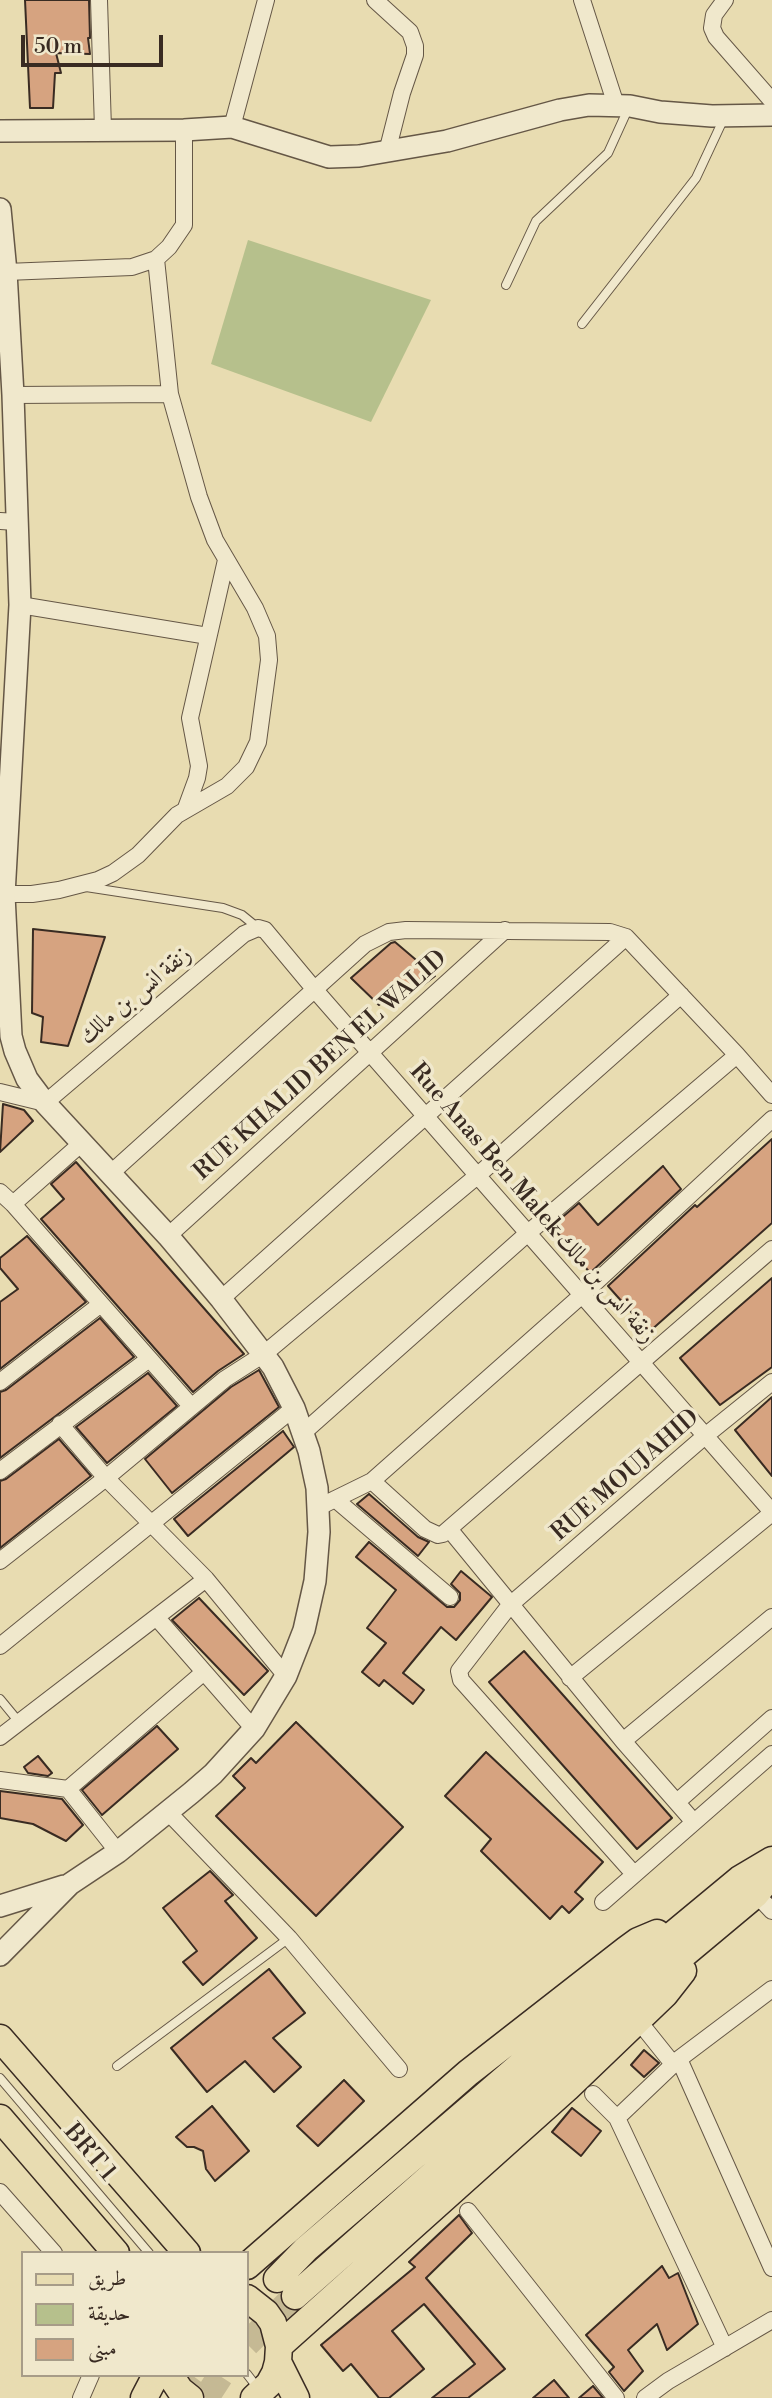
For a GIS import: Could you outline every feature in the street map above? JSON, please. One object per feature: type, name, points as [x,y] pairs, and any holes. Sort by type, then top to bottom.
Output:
[{"type":"main road","points":[[286,2287],[688,1936],[740,1879],[772,1860]]},
{"type":"main road","points":[[248,2265],[406,2126],[549,2008],[638,1941],[665,1930],[688,1936],[766,1893]]},
{"type":"main road","points":[[257,2391],[269,2384],[279,2354],[665,1994],[684,1970],[688,1936]]},
{"type":"main road","points":[[0,2038],[185,2251]]},
{"type":"main road","points":[[0,2118],[112,2249]]},
{"type":"main road","points":[[248,2299],[266,2313],[273,2323],[279,2354],[296,2398]]},
{"type":"main road","points":[[134,2398],[136,2377]]},
{"type":"main road","points":[[144,2398],[155,2377]]},
{"type":"main road","points":[[171,2377],[180,2390],[190,2398]]},
{"type":"street","points":[[99,0],[103,129]]},
{"type":"street","points":[[375,0],[410,32],[415,46],[415,55],[401,93],[387,152]]},
{"type":"street","points":[[582,0],[622,106]]},
{"type":"street","points":[[725,0],[714,15],[712,28],[716,37],[772,101]]},
{"type":"street","points":[[232,127],[261,1]]},
{"type":"street","points":[[0,131],[184,130],[232,127],[329,156],[387,152],[447,141],[589,104],[725,116],[772,115]]},
{"type":"street","points":[[6,272],[132,267],[156,259],[169,247],[184,225],[184,130]]},
{"type":"street","points":[[0,209],[13,395],[7,421],[8,521],[20,605],[7,698],[2,894],[5,1019],[20,1066],[45,1103],[168,1236],[264,1354],[295,1408],[327,1503],[311,1606],[296,1653],[286,1676],[254,1729],[214,1774],[118,1852],[70,1884],[0,1955]]},
{"type":"street","points":[[2,894],[32,894],[79,886],[98,880],[127,864],[186,808],[216,793],[237,777],[253,755],[261,729],[269,660],[267,636],[255,608],[215,540],[199,497],[170,394],[156,259]]},
{"type":"street","points":[[13,395],[170,394]]},
{"type":"street","points":[[186,808],[199,766],[190,718],[226,560]]},
{"type":"street","points":[[20,605],[208,636]]},
{"type":"street","name":"Rue Anas Ben Malek زنقة انس بن مالك","points":[[258,928],[265,930],[370,1054],[772,1512]]},
{"type":"street","name":"زنقة انس بن مالك","points":[[45,1103],[244,934],[258,928]]},
{"type":"street","name":"RUE KHALID BEN EL WALID","points":[[168,1236],[505,930]]},
{"type":"street","points":[[111,1173],[365,944],[388,932],[610,932],[626,937],[772,1095]]},
{"type":"street","points":[[221,1299],[626,937]]},
{"type":"street","points":[[0,1561],[106,1478],[191,1406],[248,1362],[264,1354],[477,1176],[681,995]]},
{"type":"street","points":[[304,1432],[528,1233],[737,1055]]},
{"type":"street","points":[[0,1092],[45,1103]]},
{"type":"street","points":[[327,1503],[372,1481],[582,1295],[772,1119]]},
{"type":"street","points":[[13,1204],[83,1142]]},
{"type":"street","points":[[0,1192],[191,1406]]},
{"type":"street","points":[[372,1481],[432,1533],[438,1535],[450,1530],[772,1249]]},
{"type":"street","points":[[0,1382],[101,1304]]},
{"type":"street","points":[[0,1471],[149,1359]]},
{"type":"street","name":"RUE MOUJAHID","points":[[634,1874],[459,1678],[461,1667],[510,1605],[705,1436],[772,1382]]},
{"type":"street","points":[[0,1646],[295,1408]]},
{"type":"street","points":[[60,1424],[106,1478],[206,1578],[286,1676]]},
{"type":"street","points":[[327,1503],[450,1597]]},
{"type":"street","points":[[570,1678],[772,1512]]},
{"type":"street","points":[[450,1530],[570,1678],[693,1821]]},
{"type":"street","points":[[0,1737],[206,1578]]},
{"type":"street","points":[[623,1741],[772,1617]]},
{"type":"street","points":[[157,1618],[254,1729]]},
{"type":"street","points":[[68,1789],[204,1672]]},
{"type":"street","points":[[677,1802],[772,1718]]},
{"type":"street","points":[[603,1902],[772,1754]]},
{"type":"street","points":[[0,1780],[68,1789],[118,1852]]},
{"type":"street","points":[[168,1812],[289,1938],[399,2069]]},
{"type":"street","points":[[0,1906],[70,1884]]},
{"type":"street","points":[[617,2118],[676,2062],[772,1989]]},
{"type":"street","points":[[645,2029],[676,2062],[772,2268]]},
{"type":"street","points":[[593,2094],[617,2118],[725,2348]]},
{"type":"street","points":[[0,2192],[52,2251]]},
{"type":"street","points":[[468,2211],[616,2398]]},
{"type":"street","points":[[645,2398],[668,2381],[772,2320]]},
{"type":"street","points":[[81,2398],[90,2377]]},
{"type":"lane","points":[[506,285],[536,221],[608,153],[622,106]]},
{"type":"lane","points":[[582,324],[696,178],[725,116]]},
{"type":"lane","points":[[79,886],[222,908],[242,915],[258,928]]},
{"type":"lane","points":[[0,1699],[19,1722]]},
{"type":"lane","points":[[117,2066],[289,1938]]},
{"type":"lane","name":"BRT 1","points":[[0,2078],[147,2251]]},
{"type":"green space","points":[[248,240],[431,300],[371,422],[211,364]]},
{"type":"building","points":[[25,0],[89,0],[90,54],[56,53],[61,73],[55,73],[53,108],[30,108]]},
{"type":"building","points":[[33,929],[105,937],[68,1046],[41,1042],[43,1017],[32,1013]]},
{"type":"building","points":[[395,942],[435,976],[402,1001],[394,993],[379,1005],[351,978]]},
{"type":"building","points":[[3,1104],[24,1110],[33,1121],[0,1152]]},
{"type":"building","points":[[772,1139],[772,1223],[649,1332],[608,1286],[695,1205],[697,1207]]},
{"type":"building","points":[[76,1162],[244,1354],[193,1392],[41,1219],[64,1199],[51,1184]]},
{"type":"building","points":[[663,1166],[681,1189],[590,1273],[552,1226],[579,1203],[598,1225]]},
{"type":"building","points":[[27,1236],[86,1302],[0,1369],[0,1302],[18,1289],[0,1268],[0,1258]]},
{"type":"building","points":[[772,1278],[772,1367],[720,1405],[680,1358]]},
{"type":"building","points":[[100,1318],[134,1357],[0,1458],[0,1392]]},
{"type":"building","points":[[259,1370],[279,1407],[172,1493],[145,1459],[231,1387]]},
{"type":"building","points":[[148,1373],[177,1406],[107,1463],[76,1427]]},
{"type":"building","points":[[772,1397],[772,1476],[735,1430]]},
{"type":"building","points":[[283,1431],[294,1447],[188,1536],[174,1519]]},
{"type":"building","points":[[59,1439],[91,1476],[0,1548],[0,1481]]},
{"type":"building","points":[[369,1494],[418,1537],[429,1542],[418,1556],[357,1504]]},
{"type":"building","points":[[369,1542],[447,1607],[454,1607],[460,1600],[460,1593],[451,1584],[461,1571],[492,1597],[456,1640],[441,1627],[403,1673],[424,1690],[413,1704],[384,1680],[379,1686],[362,1672],[386,1643],[367,1628],[396,1590],[356,1557]]},
{"type":"building","points":[[199,1598],[268,1671],[244,1695],[172,1620]]},
{"type":"building","points":[[524,1651],[672,1818],[637,1849],[489,1682]]},
{"type":"building","points":[[296,1722],[403,1827],[316,1916],[216,1816],[245,1788],[233,1776],[251,1758],[256,1763]]},
{"type":"building","points":[[157,1726],[178,1749],[102,1815],[82,1790]]},
{"type":"building","points":[[486,1752],[603,1862],[575,1892],[583,1899],[569,1913],[562,1906],[550,1919],[481,1851],[491,1839],[445,1796]]},
{"type":"building","points":[[38,1756],[52,1773],[48,1776],[28,1773],[24,1767]]},
{"type":"building","points":[[0,1791],[62,1799],[83,1825],[66,1841],[33,1824],[0,1818]]},
{"type":"building","points":[[210,1871],[233,1895],[225,1901],[257,1938],[203,1985],[183,1962],[197,1951],[163,1908]]},
{"type":"building","points":[[269,1969],[305,2013],[273,2038],[301,2067],[274,2092],[245,2061],[207,2092],[171,2048]]},
{"type":"building","points":[[644,2050],[659,2063],[644,2077],[631,2065]]},
{"type":"building","points":[[344,2080],[364,2101],[318,2146],[297,2126]]},
{"type":"building","points":[[212,2106],[249,2151],[215,2181],[206,2169],[203,2151],[187,2147],[176,2137]]},
{"type":"building","points":[[572,2108],[601,2131],[581,2156],[552,2132]]},
{"type":"building","points":[[459,2215],[472,2233],[426,2278],[505,2369],[468,2398],[432,2398],[475,2364],[424,2304],[392,2331],[424,2369],[389,2398],[379,2398],[351,2364],[343,2371],[321,2345],[415,2267],[409,2262]]},
{"type":"building","points":[[662,2266],[669,2278],[678,2273],[698,2324],[667,2350],[657,2324],[628,2350],[643,2371],[624,2391],[609,2372],[614,2367],[586,2335]]},
{"type":"building","points":[[554,2380],[569,2398],[533,2398]]},
{"type":"building","points":[[593,2386],[603,2398],[579,2398]]},
{"type":"tunnel","points":[[248,2343],[295,2296]]},
{"type":"tunnel","points":[[179,2398],[195,2377]]},
{"type":"tunnel","points":[[206,2398],[220,2377]]}]
